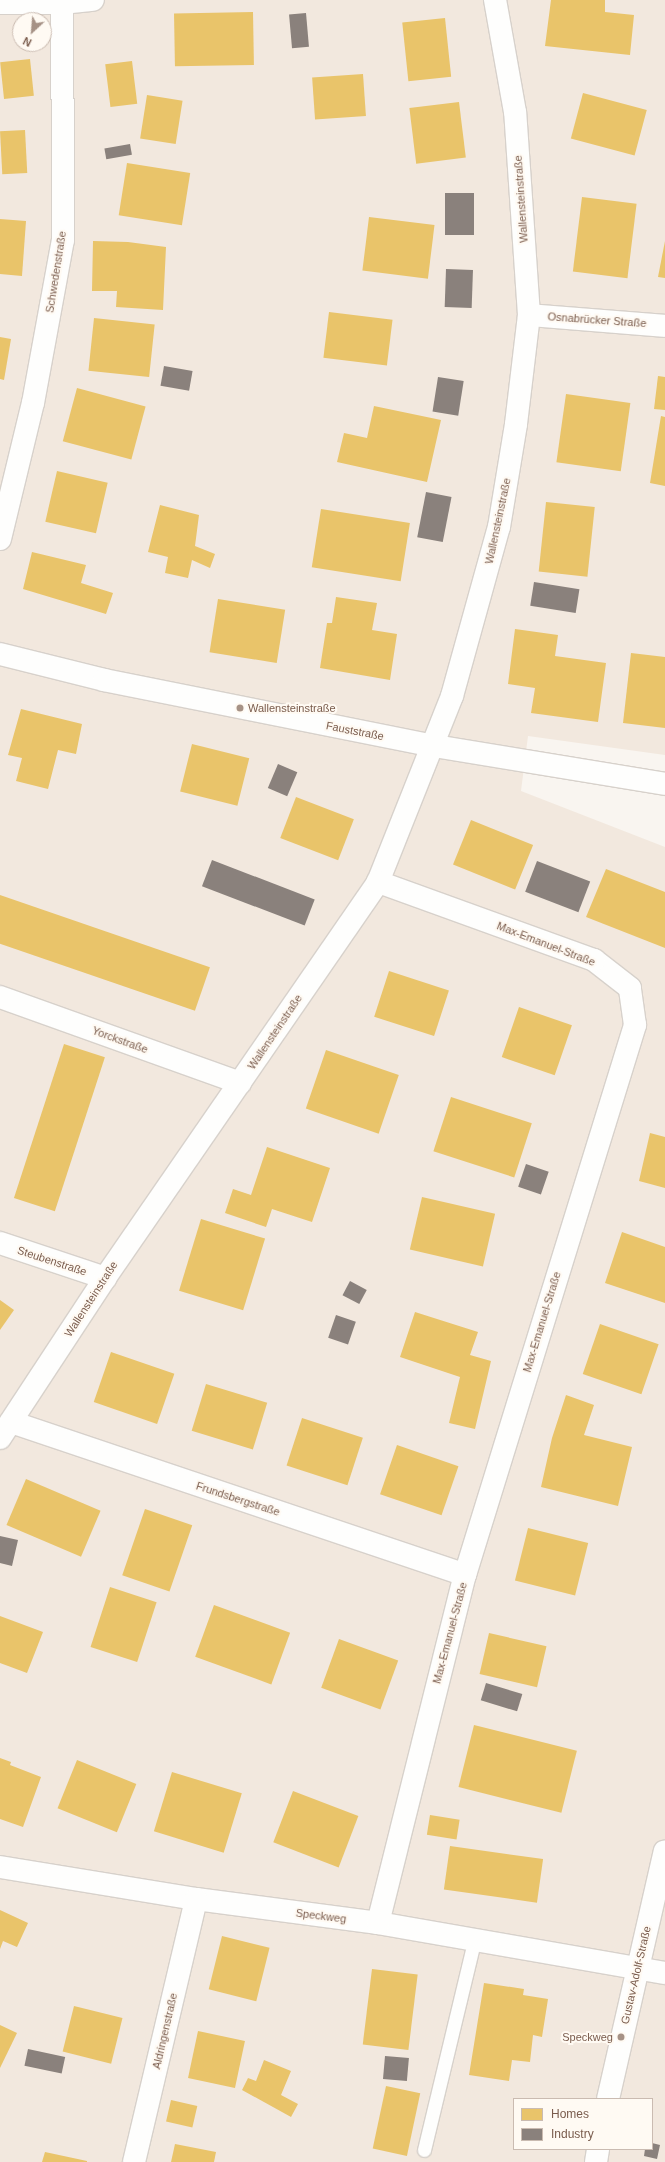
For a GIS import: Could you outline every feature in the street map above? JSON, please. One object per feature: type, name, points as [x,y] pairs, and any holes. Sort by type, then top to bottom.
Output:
[{"type":"street","points":[[0,3],[93,0]]},
{"type":"street","name":"Wallensteinstraße","points":[[6,1430],[104,1278],[378,882],[434,746],[474,623],[499,527],[516,424],[529,315],[515,112],[494,0]]},
{"type":"street","name":"Schwedenstraße","points":[[0,539],[33,403],[63,240],[62,2]]},
{"type":"street","name":"Osnabrücker Straße","points":[[529,315],[665,326]]},
{"type":"street","name":"Fauststraße","points":[[0,654],[111,682],[434,746],[665,784]]},
{"type":"street","name":"Max-Emanuel-Straße","points":[[378,882],[594,960],[630,988],[635,1025],[465,1575],[378,1923]]},
{"type":"street","name":"Yorckstraße","points":[[0,997],[240,1083]]},
{"type":"street","name":"Steubenstraße","points":[[0,1243],[104,1278]]},
{"type":"street","name":"Frundsbergstraße","points":[[6,1430],[465,1575]]},
{"type":"street","name":"Gustav-Adolf-Straße","points":[[608,2098],[665,1851]]},
{"type":"street","name":"Speckweg","points":[[0,1867],[196,1899],[378,1923],[474,1941],[665,1973]]},
{"type":"street","name":"Aldringenstraße","points":[[134,2162],[196,1899]]},
{"type":"street","points":[[596,2162],[598,2150]]},
{"type":"lane","points":[[424,2150],[474,1941]]},
{"type":"shaded area","points":[[0,0],[665,0],[665,755],[528,736],[521,791],[665,847],[665,2162],[0,2162]]},
{"type":"building: Homes","points":[[551,0],[605,0],[605,12],[634,15],[630,55],[545,46]]},
{"type":"building: Homes","points":[[253,12],[254,65],[175,66],[174,13]]},
{"type":"building: Homes","points":[[445,18],[451,77],[408,81],[402,22]]},
{"type":"building: Homes","points":[[30,59],[34,96],[4,99],[0,62]]},
{"type":"building: Homes","points":[[132,61],[137,104],[110,107],[105,64]]},
{"type":"building: Homes","points":[[363,74],[366,116],[315,119],[312,78]]},
{"type":"building: Homes","points":[[583,93],[647,110],[635,155],[571,138]]},
{"type":"building: Homes","points":[[147,95],[183,101],[176,144],[140,138]]},
{"type":"building: Homes","points":[[459,102],[466,158],[416,164],[409,108]]},
{"type":"building: Homes","points":[[25,130],[27,173],[2,174],[0,131]]},
{"type":"building: Homes","points":[[127,163],[190,173],[182,225],[119,215]]},
{"type":"building: Homes","points":[[582,197],[637,204],[627,278],[573,271]]},
{"type":"building: Homes","points":[[369,217],[435,225],[428,279],[362,271]]},
{"type":"building: Homes","points":[[0,219],[26,221],[22,276],[0,274]]},
{"type":"building: Homes","points":[[93,241],[128,242],[166,247],[163,310],[116,307],[117,291],[92,291]]},
{"type":"building: Homes","points":[[665,241],[665,278],[658,277]]},
{"type":"building: Homes","points":[[329,312],[393,320],[387,365],[323,358]]},
{"type":"building: Homes","points":[[94,318],[155,324],[149,377],[88,371]]},
{"type":"building: Homes","points":[[0,337],[11,339],[4,380],[0,379]]},
{"type":"building: Homes","points":[[658,376],[665,377],[665,410],[654,409]]},
{"type":"building: Homes","points":[[77,388],[146,406],[131,460],[63,441]]},
{"type":"building: Homes","points":[[566,394],[630,403],[621,471],[556,462]]},
{"type":"building: Homes","points":[[374,406],[441,420],[427,482],[337,462],[344,433],[367,438]]},
{"type":"building: Homes","points":[[661,416],[665,417],[665,486],[650,483]]},
{"type":"building: Homes","points":[[57,471],[108,483],[96,533],[45,522]]},
{"type":"building: Homes","points":[[546,502],[595,507],[587,577],[539,572]]},
{"type":"building: Homes","points":[[160,505],[199,515],[195,546],[215,554],[210,568],[192,560],[188,578],[165,573],[168,557],[148,552]]},
{"type":"building: Homes","points":[[321,509],[410,523],[401,581],[312,567]]},
{"type":"building: Homes","points":[[32,552],[86,565],[81,583],[113,593],[106,614],[23,589]]},
{"type":"building: Homes","points":[[336,597],[377,603],[372,630],[397,634],[390,680],[320,668],[327,623],[332,623]]},
{"type":"building: Homes","points":[[218,599],[285,610],[277,663],[210,652]]},
{"type":"building: Homes","points":[[515,629],[558,635],[555,656],[606,663],[598,722],[531,713],[535,688],[508,684]]},
{"type":"building: Homes","points":[[631,653],[665,657],[665,728],[623,723]]},
{"type":"building: Homes","points":[[21,709],[82,724],[76,754],[58,750],[48,789],[16,781],[22,758],[8,755]]},
{"type":"building: Homes","points":[[192,744],[249,758],[237,806],[180,792]]},
{"type":"building: Homes","points":[[296,797],[354,819],[338,860],[280,838]]},
{"type":"building: Homes","points":[[471,820],[533,845],[515,890],[453,865]]},
{"type":"building: Homes","points":[[606,869],[665,892],[665,948],[586,917]]},
{"type":"building: Homes","points":[[0,895],[210,967],[195,1011],[0,944]]},
{"type":"building: Homes","points":[[389,971],[449,990],[434,1036],[374,1017]]},
{"type":"building: Homes","points":[[519,1007],[572,1025],[555,1075],[502,1057]]},
{"type":"building: Homes","points":[[64,1044],[105,1057],[55,1211],[14,1198]]},
{"type":"building: Homes","points":[[326,1050],[399,1075],[379,1134],[306,1109]]},
{"type":"building: Homes","points":[[451,1097],[532,1123],[514,1177],[433,1151]]},
{"type":"building: Homes","points":[[650,1133],[665,1137],[665,1188],[639,1181]]},
{"type":"building: Homes","points":[[267,1147],[330,1168],[312,1222],[272,1209],[266,1227],[225,1213],[233,1189],[251,1195]]},
{"type":"building: Homes","points":[[422,1197],[495,1214],[483,1266],[410,1250]]},
{"type":"building: Homes","points":[[201,1219],[265,1239],[243,1310],[179,1291]]},
{"type":"building: Homes","points":[[622,1232],[665,1247],[665,1303],[605,1283]]},
{"type":"building: Homes","points":[[0,1300],[14,1310],[0,1330]]},
{"type":"building: Homes","points":[[415,1312],[478,1332],[470,1355],[491,1361],[475,1429],[449,1423],[460,1377],[400,1357]]},
{"type":"building: Homes","points":[[600,1324],[659,1344],[641,1394],[583,1374]]},
{"type":"building: Homes","points":[[111,1352],[174,1374],[157,1424],[94,1402]]},
{"type":"building: Homes","points":[[206,1384],[267,1403],[253,1450],[192,1431]]},
{"type":"building: Homes","points":[[566,1395],[594,1405],[584,1435],[632,1447],[618,1506],[541,1487],[552,1438]]},
{"type":"building: Homes","points":[[302,1418],[363,1438],[347,1485],[287,1466]]},
{"type":"building: Homes","points":[[397,1445],[458,1466],[442,1515],[380,1494]]},
{"type":"building: Homes","points":[[26,1479],[101,1511],[81,1557],[6,1525]]},
{"type":"building: Homes","points":[[145,1509],[192,1525],[169,1591],[122,1575]]},
{"type":"building: Homes","points":[[528,1528],[588,1543],[575,1595],[515,1580]]},
{"type":"building: Homes","points":[[110,1587],[157,1602],[137,1662],[91,1647]]},
{"type":"building: Homes","points":[[214,1605],[290,1633],[271,1684],[195,1657]]},
{"type":"building: Homes","points":[[0,1616],[43,1632],[27,1673],[0,1663]]},
{"type":"building: Homes","points":[[489,1633],[546,1646],[537,1687],[480,1674]]},
{"type":"building: Homes","points":[[339,1639],[398,1661],[380,1709],[321,1688]]},
{"type":"building: Homes","points":[[474,1725],[577,1751],[561,1813],[459,1787]]},
{"type":"building: Homes","points":[[0,1758],[11,1762],[10,1765],[41,1777],[23,1827],[0,1819]]},
{"type":"building: Homes","points":[[77,1760],[136,1784],[117,1832],[58,1808]]},
{"type":"building: Homes","points":[[172,1772],[242,1793],[224,1853],[154,1831]]},
{"type":"building: Homes","points":[[293,1791],[358,1816],[339,1867],[273,1842]]},
{"type":"building: Homes","points":[[430,1815],[460,1820],[457,1839],[427,1835]]},
{"type":"building: Homes","points":[[450,1846],[543,1859],[537,1903],[444,1890]]},
{"type":"building: Homes","points":[[0,1910],[28,1923],[17,1947],[3,1941],[0,1949]]},
{"type":"building: Homes","points":[[222,1936],[270,1948],[256,2001],[209,1989]]},
{"type":"building: Homes","points":[[372,1969],[418,1975],[408,2050],[363,2044]]},
{"type":"building: Homes","points":[[484,1983],[524,1989],[523,1995],[548,1999],[542,2037],[533,2035],[530,2062],[512,2060],[509,2081],[469,2075]]},
{"type":"building: Homes","points":[[74,2006],[123,2018],[111,2064],[63,2052]]},
{"type":"building: Homes","points":[[0,2025],[17,2033],[0,2068]]},
{"type":"building: Homes","points":[[198,2031],[245,2041],[235,2088],[188,2078]]},
{"type":"building: Homes","points":[[264,2060],[291,2071],[281,2095],[298,2104],[291,2117],[242,2090],[248,2078],[256,2081]]},
{"type":"building: Homes","points":[[386,2086],[420,2093],[407,2156],[373,2149]]},
{"type":"building: Homes","points":[[171,2100],[197,2106],[192,2128],[166,2121]]},
{"type":"building: Homes","points":[[175,2144],[216,2152],[214,2162],[171,2162]]},
{"type":"building: Homes","points":[[45,2152],[87,2161],[87,2162],[42,2162]]},
{"type":"building: Industry","points":[[306,13],[309,47],[292,48],[289,14]]},
{"type":"building: Industry","points":[[130,144],[132,155],[106,159],[104,149]]},
{"type":"building: Industry","points":[[445,193],[474,193],[474,235],[445,235]]},
{"type":"building: Industry","points":[[446,269],[473,270],[472,308],[445,307]]},
{"type":"building: Industry","points":[[164,366],[193,371],[189,391],[161,386]]},
{"type":"building: Industry","points":[[438,377],[464,381],[458,416],[433,412]]},
{"type":"building: Industry","points":[[426,492],[452,497],[443,542],[417,537]]},
{"type":"building: Industry","points":[[534,582],[579,589],[576,613],[530,606]]},
{"type":"building: Industry","points":[[278,764],[297,772],[287,796],[268,788]]},
{"type":"building: Industry","points":[[212,860],[315,899],[305,926],[202,886]]},
{"type":"building: Industry","points":[[537,861],[590,881],[578,912],[525,892]]},
{"type":"building: Industry","points":[[526,1164],[549,1172],[541,1195],[518,1187]]},
{"type":"building: Industry","points":[[350,1281],[367,1290],[359,1304],[342,1295]]},
{"type":"building: Industry","points":[[336,1315],[356,1322],[348,1345],[328,1338]]},
{"type":"building: Industry","points":[[0,1536],[18,1540],[12,1566],[0,1563]]},
{"type":"building: Industry","points":[[486,1683],[522,1694],[517,1711],[481,1700]]},
{"type":"building: Industry","points":[[28,2049],[65,2057],[62,2074],[24,2066]]},
{"type":"building: Industry","points":[[385,2056],[409,2058],[407,2081],[383,2079]]},
{"type":"building: Industry","points":[[653,2143],[660,2145],[657,2159],[644,2156],[645,2150],[653,2150]]},
{"type":"place","name":"Wallensteinstraße","points":[[240,708]]},
{"type":"place","name":"Speckweg","points":[[621,2037]]}]
